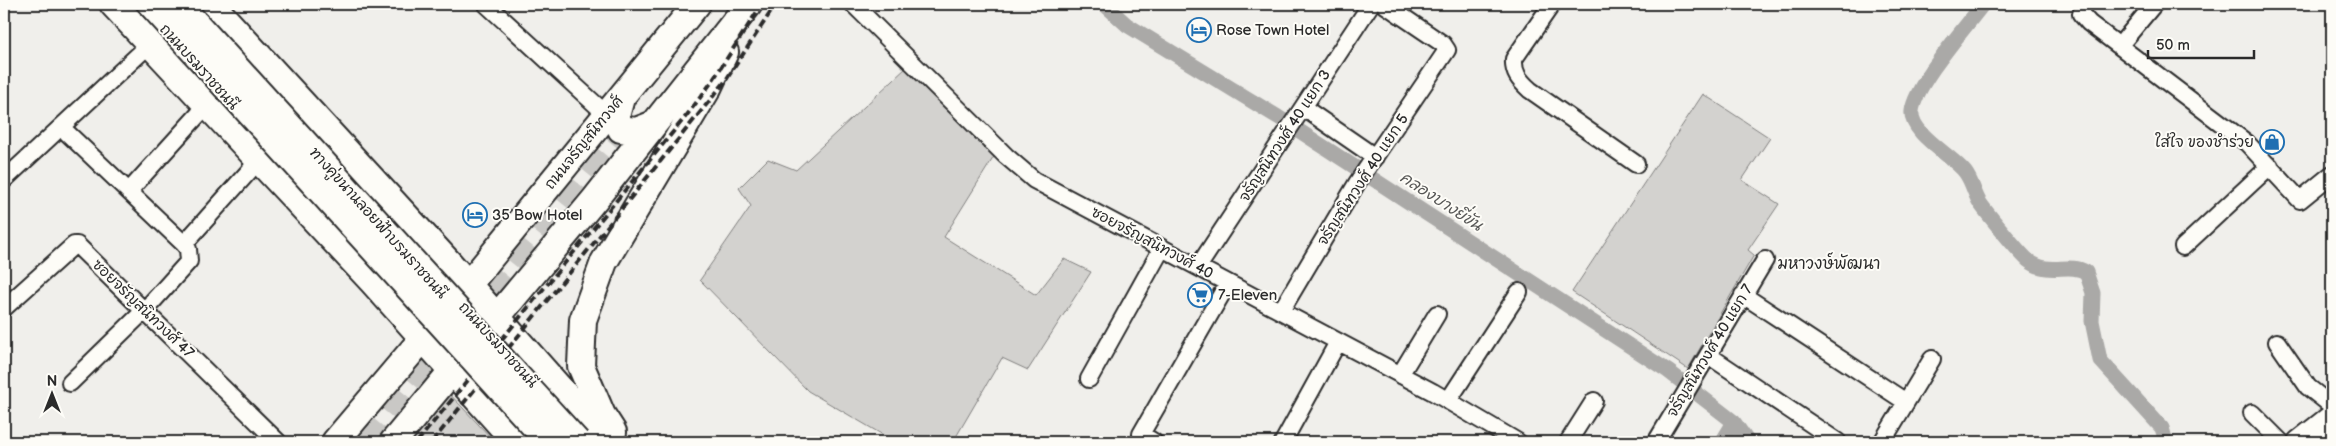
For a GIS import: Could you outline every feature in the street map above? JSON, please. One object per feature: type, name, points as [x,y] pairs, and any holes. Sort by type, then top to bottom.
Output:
[{"type":"main road","name":"ถนนบรมราชชนนี","points":[[113,4],[375,284],[516,442]]},
{"type":"main road","name":"ถนนบรมราชชนนี","points":[[142,4],[537,442]]},
{"type":"main road","name":"ทางคู่ขนานลอยฟ้าบรมราชชนนี","points":[[151,4],[549,442]]},
{"type":"main road","name":"ทางคู่ขนานลอยฟ้าบรมราชชนนี","points":[[178,4],[577,442]]},
{"type":"main road","name":"ถนนบรมราชชนนี","points":[[187,4],[586,442]]},
{"type":"main road","name":"ถนนบรมราชชนนี","points":[[211,4],[468,285],[607,442]]},
{"type":"main road","name":"ถนนจรัญสนิทวงศ์","points":[[620,108],[697,4]]},
{"type":"main road","name":"ถนนจรัญสนิทวงศ์","points":[[335,442],[620,108],[716,4]]},
{"type":"main road","points":[[393,442],[497,318],[748,5]]},
{"type":"main road","points":[[620,442],[602,415],[581,366],[583,320],[604,262],[708,88],[748,5]]},
{"type":"main road","points":[[620,108],[616,116],[621,129],[627,132],[636,132],[654,124]]},
{"type":"main road","points":[[311,216],[329,220],[348,218],[361,206],[366,184],[360,167]]},
{"type":"main road","points":[[375,284],[394,291],[413,288],[426,276],[431,255],[424,237]]},
{"type":"main road","points":[[577,442],[591,440],[598,442]]},
{"type":"street","points":[[486,4],[620,108]]},
{"type":"street","name":"ซอยจรัญสนิทวงศ์ 40","points":[[853,4],[1006,156],[1034,180],[1400,375],[1518,442]]},
{"type":"street","name":"จรัญสนิทวงศ์ 40 แยก 3","points":[[1198,267],[1371,4]]},
{"type":"street","name":"จรัญสนิทวงศ์ 40 แยก 5","points":[[1281,311],[1357,183],[1446,50],[1443,44],[1384,4]]},
{"type":"street","points":[[1552,4],[1514,59],[1513,69],[1518,79],[1530,90],[1636,164]]},
{"type":"street","points":[[2084,4],[2081,14],[2089,23],[2239,137],[2270,166],[2300,200],[2332,174]]},
{"type":"street","points":[[2125,39],[2154,4]]},
{"type":"street","points":[[4,180],[150,44]]},
{"type":"street","points":[[129,191],[207,106]]},
{"type":"street","points":[[1300,114],[1371,162]]},
{"type":"street","points":[[61,126],[184,244],[188,249],[189,261],[145,310],[70,382]]},
{"type":"street","points":[[184,244],[259,160]]},
{"type":"street","points":[[2182,247],[2270,166]]},
{"type":"street","name":"ซอยจรัญสนิทวงศ์ 47","points":[[4,308],[75,244],[145,310],[278,442]]},
{"type":"street","points":[[1089,379],[1162,248]]},
{"type":"street","name":"จรัญสนิทวงศ์ 40 แยก 7","points":[[1656,442],[1765,260]]},
{"type":"street","points":[[1154,442],[1141,434],[1228,283]]},
{"type":"street","points":[[1448,401],[1519,292]]},
{"type":"street","points":[[1743,295],[1906,402]]},
{"type":"street","points":[[1400,375],[1437,314]]},
{"type":"street","points":[[1284,442],[1338,342]]},
{"type":"street","points":[[2277,342],[2308,386],[2332,406]]},
{"type":"street","points":[[1708,355],[1838,442]]},
{"type":"street","points":[[1882,442],[1932,359]]},
{"type":"street","points":[[1568,442],[1594,401]]},
{"type":"street","points":[[2252,413],[2281,442]]},
{"type":"street","points":[[2299,442],[2332,416]]},
{"type":"street","points":[[2326,442],[2332,438]]},
{"type":"shaded area","points":[[907,67],[995,155],[944,237],[1036,295],[1064,259],[1091,272],[1028,370],[1002,358],[953,442],[895,442],[808,391],[700,280],[751,206],[739,188],[768,159],[796,170]]},
{"type":"shaded area","points":[[1703,94],[1770,138],[1742,180],[1779,204],[1748,250],[1754,255],[1688,369],[1572,292]]},
{"type":"shaded area","points":[[446,390],[495,442],[401,442]]},
{"type":"waterway","name":"คลองบางยี่ขัน","points":[[1104,4],[1127,25],[1278,117],[1668,371],[1734,422],[1748,442]]},
{"type":"waterway","points":[[1983,4],[1931,71],[1915,99],[1912,111],[1913,119],[1917,128],[1924,136],[1965,172],[1980,203],[2029,261],[2044,268],[2072,268],[2086,272],[2093,293],[2092,321],[2100,360],[2162,428],[2166,442]]},
{"type":"waterway","points":[[1722,442],[1734,422]]},
{"type":"tunnel","points":[[361,442],[630,111]]},
{"type":"railway","points":[[417,442],[687,115],[711,83],[762,4]]},
{"type":"railway","points":[[432,442],[724,83],[776,4]]},
{"type":"place","name":"Rose Town Hotel","points":[[1199,30]]},
{"type":"place","name":"ใส่ใจ ของชำร่วย","points":[[2272,142]]},
{"type":"place","name":"35 Bow Hotel","points":[[475,215]]},
{"type":"place","name":"7-Eleven","points":[[1200,295]]},
{"type":"district","name":"มหาวงษ์พัฒนา","points":[[1829,264]]}]
